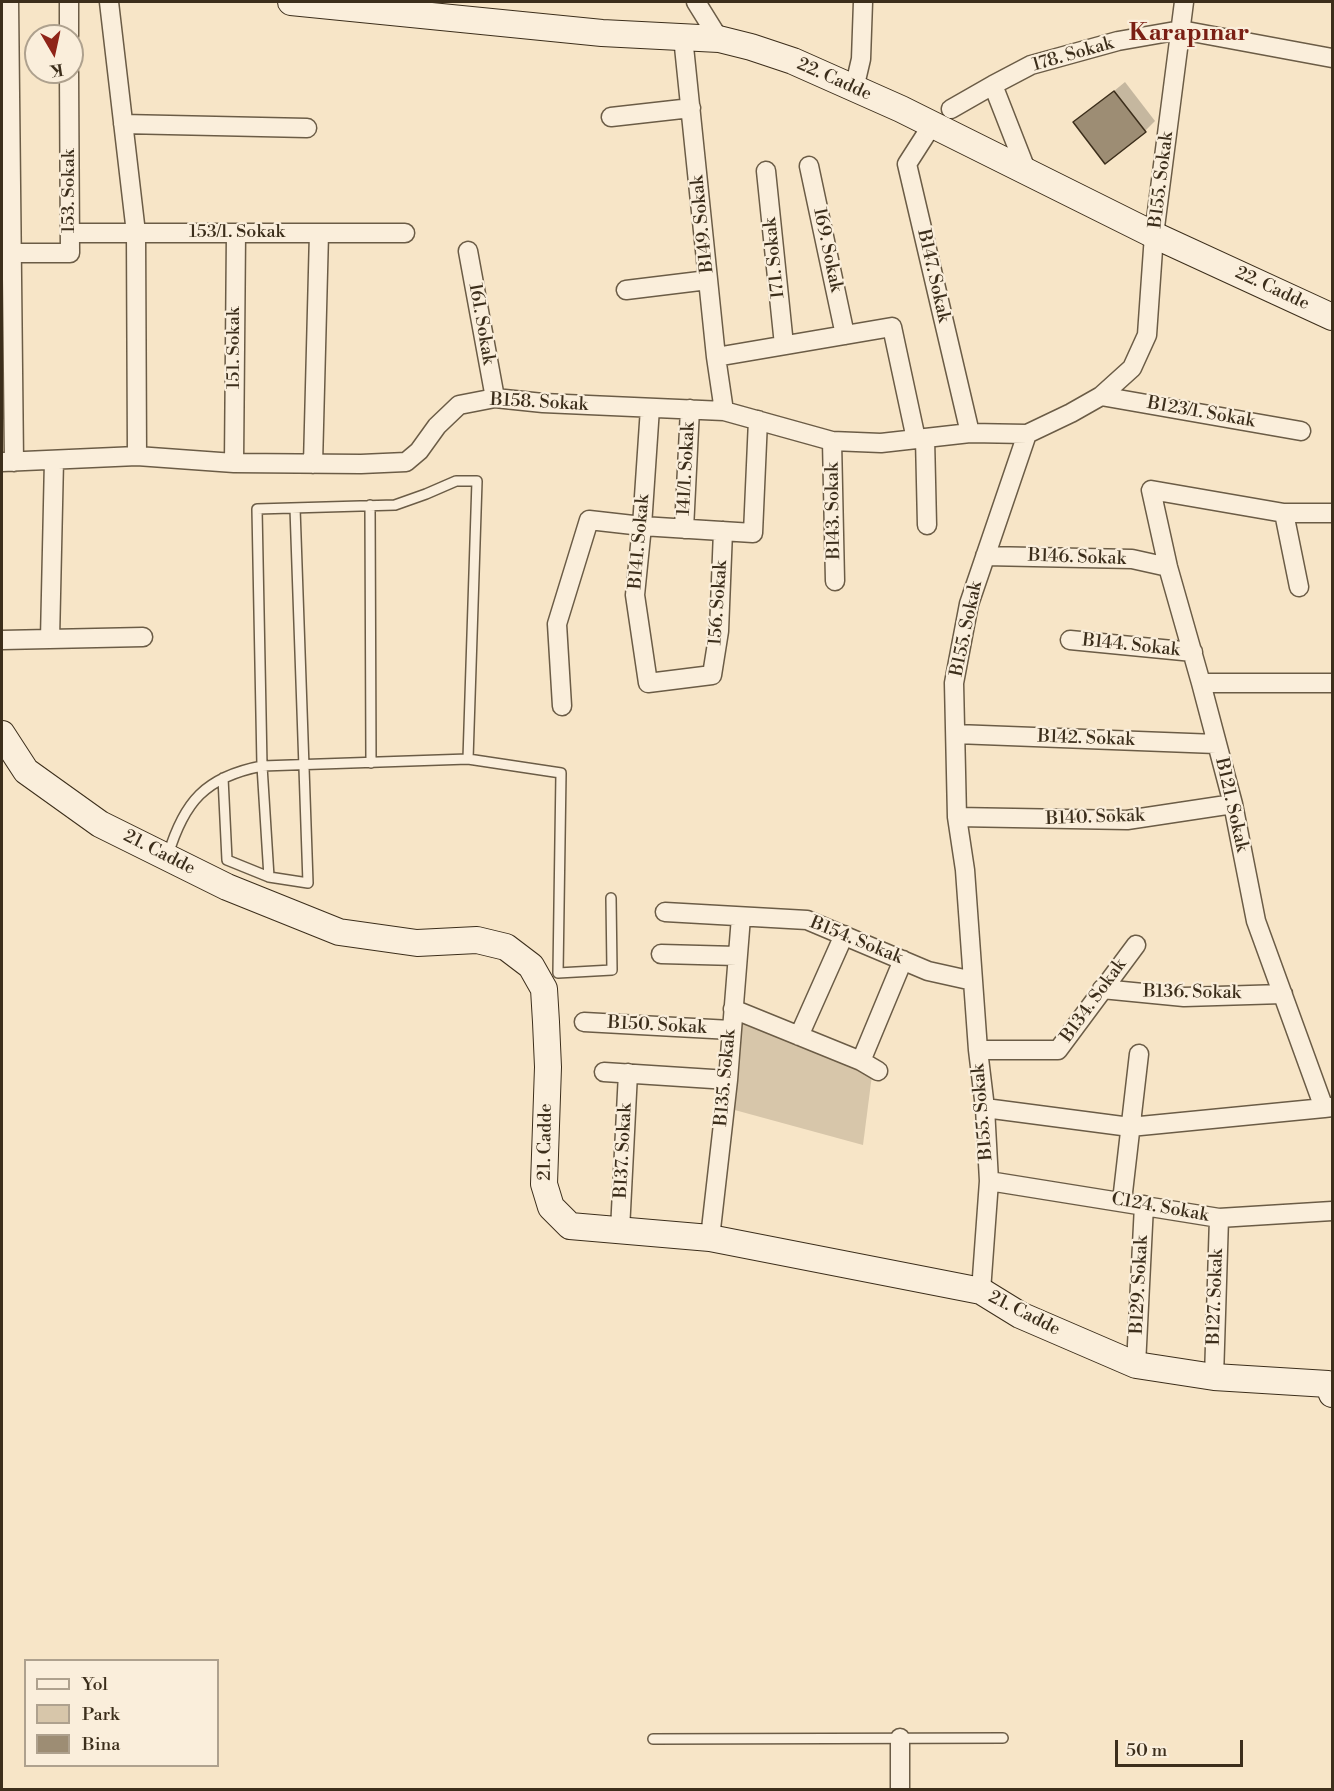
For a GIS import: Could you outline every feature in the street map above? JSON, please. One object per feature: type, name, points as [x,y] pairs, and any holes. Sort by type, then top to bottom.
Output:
[{"type":"main road","name":"22. Cadde","points":[[291,2],[434,8],[602,33],[720,39],[793,61],[932,125],[1154,235],[1332,317]]},
{"type":"main road","name":"21. Cadde","points":[[2,734],[26,771],[100,824],[227,887],[339,932],[417,943],[477,940],[506,947],[531,966],[544,989],[545,1000],[548,1067],[544,1184],[551,1207],[570,1226],[710,1238],[981,1292],[1020,1315],[1136,1365],[1214,1377],[1331,1387]]},
{"type":"street","points":[[8,462],[7,333],[12,252],[6,226],[9,2]]},
{"type":"street","points":[[69,2],[69,24]]},
{"type":"street","points":[[109,2],[136,233],[137,456]]},
{"type":"street","points":[[696,2],[720,39]]},
{"type":"street","points":[[854,88],[861,59],[863,2]]},
{"type":"street","name":"B155. Sokak","points":[[981,1292],[989,1181],[965,870],[957,817],[954,683],[969,604],[1027,434],[1101,396],[1132,369],[1147,335],[1154,235],[1184,2]]},
{"type":"street","name":"178. Sokak","points":[[951,109],[1031,65],[1118,41],[1181,30],[1332,58]]},
{"type":"street","name":"B149. Sokak","points":[[683,38],[716,357],[724,411]]},
{"type":"street","name":"153. Sokak","points":[[12,252],[70,253],[69,84]]},
{"type":"street","points":[[993,84],[1028,172]]},
{"type":"street","points":[[611,117],[691,108]]},
{"type":"street","points":[[123,124],[307,128]]},
{"type":"street","name":"B147. Sokak","points":[[932,125],[907,164],[970,433]]},
{"type":"street","name":"169. Sokak","points":[[809,166],[845,335]]},
{"type":"street","name":"171. Sokak","points":[[766,171],[784,345]]},
{"type":"street","name":"153/1. Sokak","points":[[70,233],[405,233]]},
{"type":"street","name":"151. Sokak","points":[[234,463],[236,233]]},
{"type":"street","points":[[313,464],[319,233]]},
{"type":"street","name":"161. Sokak","points":[[468,251],[495,398]]},
{"type":"street","points":[[626,290],[708,280]]},
{"type":"street","points":[[716,357],[892,327],[920,439],[927,525]]},
{"type":"street","name":"B123/1. Sokak","points":[[1101,396],[1301,431]]},
{"type":"street","name":"B158. Sokak","points":[[8,462],[137,456],[234,463],[406,462],[419,451],[437,426],[459,405],[495,398],[543,403],[724,411],[832,441],[881,443],[970,433],[1027,434]]},
{"type":"street","name":"B141. Sokak","points":[[650,408],[635,595],[648,683],[712,675]]},
{"type":"street","name":"141/1. Sokak","points":[[684,529],[690,409]]},
{"type":"street","points":[[562,706],[557,624],[589,520],[753,533],[758,420]]},
{"type":"street","name":"B143. Sokak","points":[[832,441],[835,581]]},
{"type":"street","points":[[50,639],[54,460]]},
{"type":"street","name":"B121. Sokak","points":[[1284,513],[1151,490],[1168,567],[1233,804],[1256,921],[1328,1107]]},
{"type":"street","points":[[1299,587],[1284,513],[1332,513]]},
{"type":"street","name":"156. Sokak","points":[[712,675],[719,631],[723,531]]},
{"type":"street","name":"B146. Sokak","points":[[985,556],[1132,559],[1168,567]]},
{"type":"street","points":[[2,640],[142,637]]},
{"type":"street","name":"B144. Sokak","points":[[1070,640],[1193,652]]},
{"type":"street","points":[[1201,682],[1332,683]]},
{"type":"street","name":"B142. Sokak","points":[[956,734],[1216,744]]},
{"type":"street","name":"B140. Sokak","points":[[957,817],[1127,820],[1233,804]]},
{"type":"street","name":"B154. Sokak","points":[[665,912],[807,920],[928,971],[973,981]]},
{"type":"street","name":"B135. Sokak","points":[[710,1238],[728,1080],[741,917]]},
{"type":"street","points":[[799,1036],[844,935]]},
{"type":"street","name":"B134. Sokak","points":[[978,1050],[1058,1050],[1136,945]]},
{"type":"street","points":[[661,954],[737,956]]},
{"type":"street","points":[[861,1061],[903,960]]},
{"type":"street","name":"B136. Sokak","points":[[1102,990],[1184,997],[1283,994]]},
{"type":"street","points":[[733,1009],[861,1061],[878,1071]]},
{"type":"street","name":"B150. Sokak","points":[[584,1022],[731,1030]]},
{"type":"street","points":[[1122,1201],[1139,1054]]},
{"type":"street","points":[[604,1072],[728,1080]]},
{"type":"street","name":"B137. Sokak","points":[[620,1230],[628,1073]]},
{"type":"street","points":[[985,1108],[1130,1127],[1328,1107]]},
{"type":"street","name":"C124. Sokak","points":[[989,1181],[1219,1218],[1332,1211]]},
{"type":"street","name":"B129. Sokak","points":[[1136,1365],[1144,1205]]},
{"type":"street","name":"B127. Sokak","points":[[1214,1377],[1219,1218]]},
{"type":"street","points":[[900,1738],[900,1790]]},
{"type":"lane","points":[[268,877],[262,766],[257,509],[395,505],[456,481],[477,481],[468,759]]},
{"type":"lane","points":[[370,505],[371,763]]},
{"type":"lane","points":[[223,778],[227,860],[268,877],[308,883],[296,508]]},
{"type":"lane","points":[[168,858],[180,820],[192,802],[202,792],[236,772],[262,766],[468,759],[561,772],[558,973],[612,970],[611,898]]},
{"type":"lane","points":[[652,1739],[1003,1738]]},
{"type":"green space","points":[[742,1020],[872,1075],[863,1145],[731,1109]]},
{"type":"building","points":[[1114,91],[1146,132],[1105,164],[1073,122]]},
{"type":"district","name":"Karapınar","points":[[1189,34]]}]
